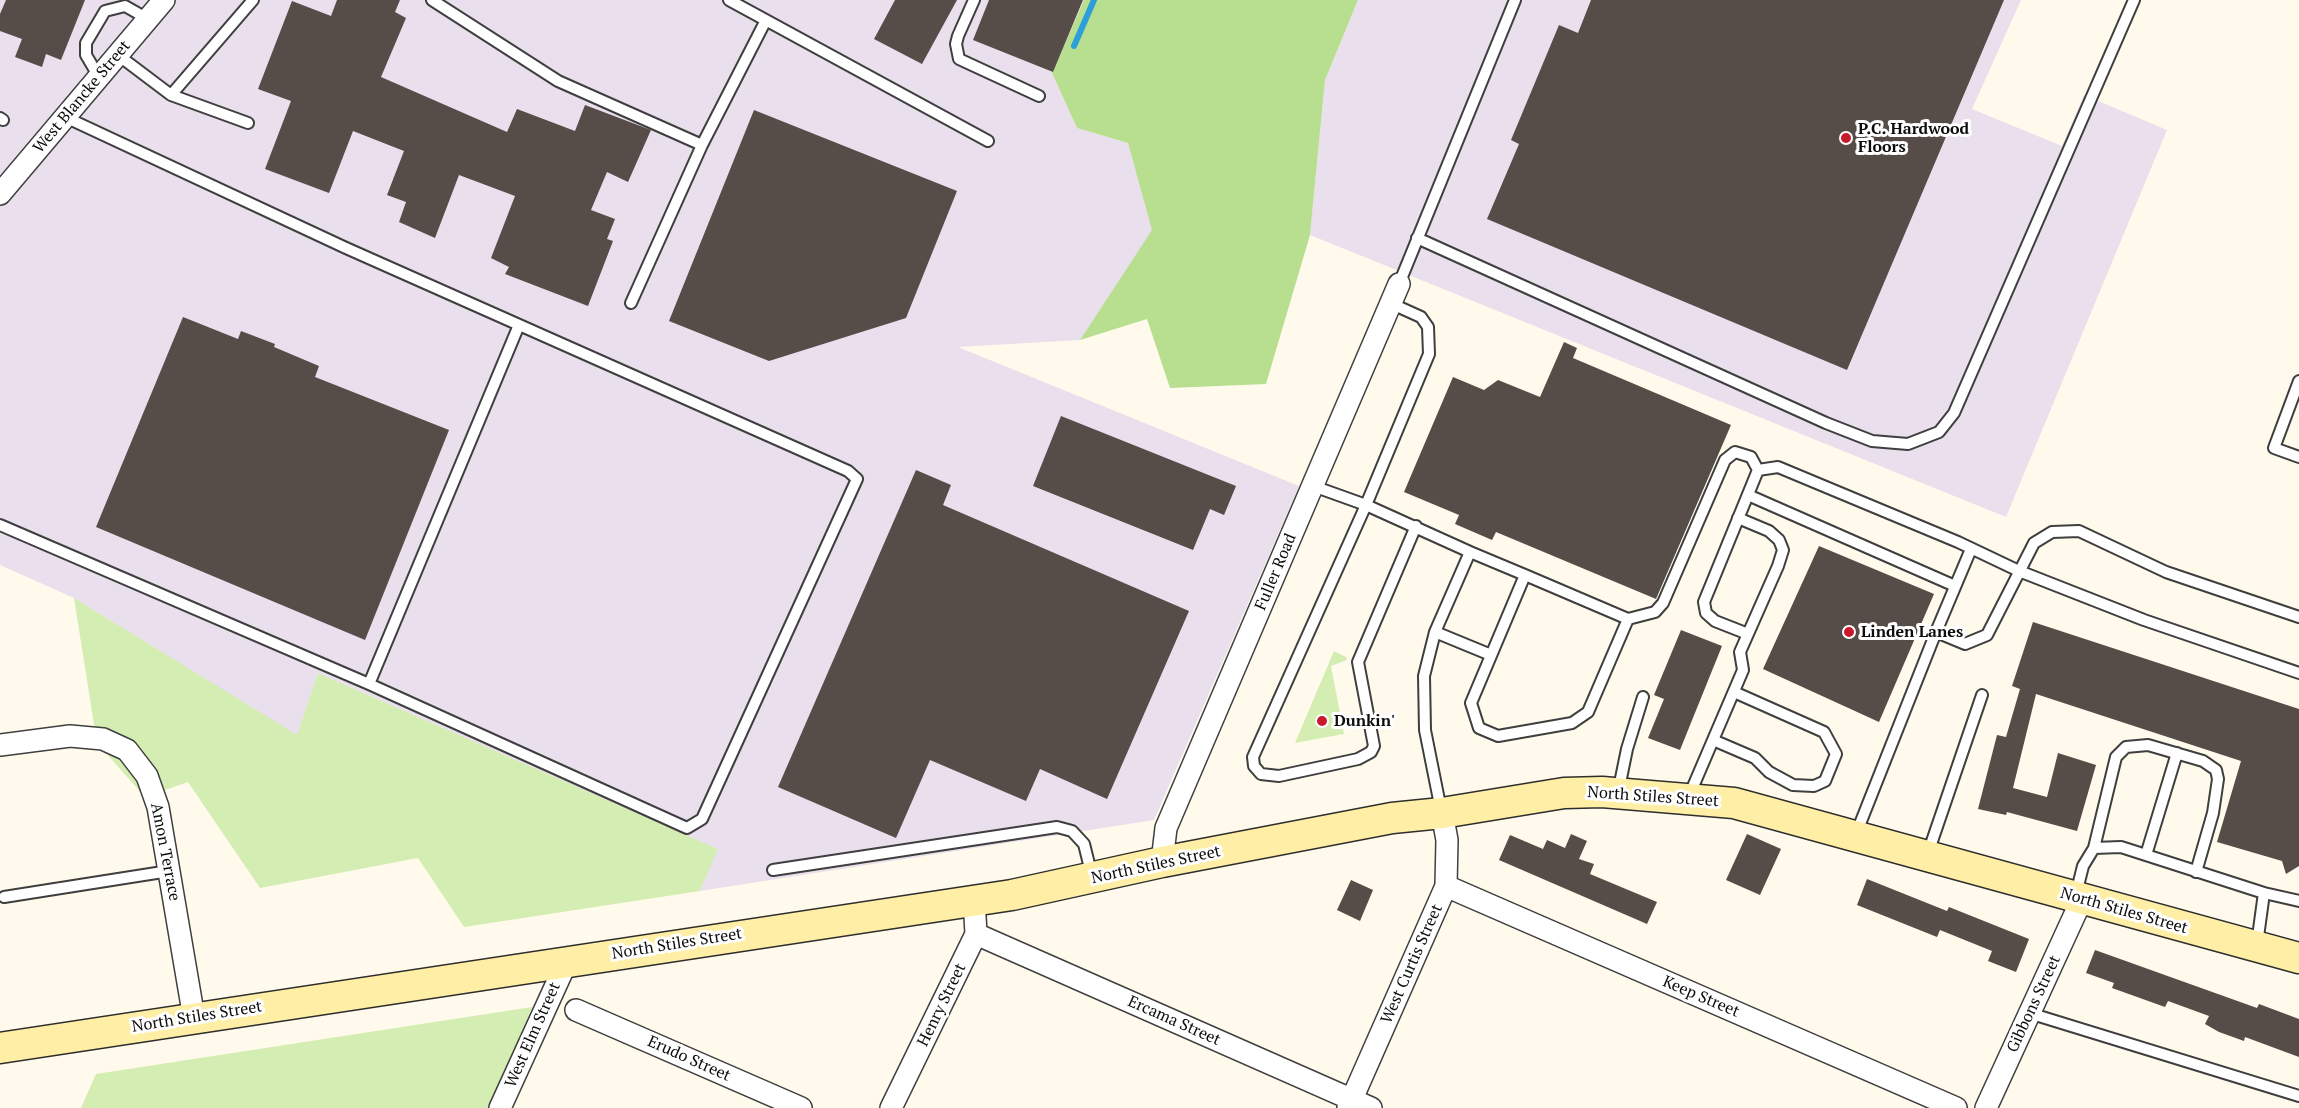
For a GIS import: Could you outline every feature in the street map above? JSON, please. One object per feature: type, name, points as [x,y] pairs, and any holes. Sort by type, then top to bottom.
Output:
[{"type":"main road","name":"North Stiles Street","points":[[0,1048],[1012,895],[1162,862],[1392,818],[1442,813],[1564,793],[1618,793],[1734,803],[2299,958]]},
{"type":"street","name":"West Blancke Street","points":[[0,194],[164,0]]},
{"type":"street","name":"Fuller Road","points":[[1162,862],[1166,828],[1394,294]]},
{"type":"street","name":"Amon Terrace","points":[[0,745],[70,736],[103,739],[127,750],[147,776],[158,807],[194,1018]]},
{"type":"street","name":"West Curtis Street","points":[[1357,1105],[1446,886],[1447,840],[1442,813]]},
{"type":"street","name":"Keep Street","points":[[1446,886],[1956,1108]]},
{"type":"street","name":"Gibbons Street","points":[[1986,1108],[2078,898]]},
{"type":"street","name":"Henry Street","points":[[891,1108],[976,934],[974,899]]},
{"type":"street","name":"Ercama Street","points":[[976,934],[1357,1105]]},
{"type":"street","name":"West Elm Street","points":[[500,1108],[567,961]]},
{"type":"street","name":"Erudo Street","points":[[576,1010],[801,1108]]},
{"type":"lane","points":[[171,95],[253,0]]},
{"type":"lane","points":[[432,0],[558,81],[702,145]]},
{"type":"lane","points":[[729,0],[988,141]]},
{"type":"lane","points":[[974,0],[958,36],[956,44],[959,59],[1040,96]]},
{"type":"lane","points":[[1416,526],[1358,662],[1374,746],[1371,752],[1358,759],[1279,776],[1261,774],[1254,766],[1253,757],[1366,505],[1430,354],[1428,327],[1421,317],[1394,294],[1515,0]]},
{"type":"lane","points":[[1417,238],[1826,423],[1872,441],[1908,444],[1939,432],[1954,412],[2134,0]]},
{"type":"lane","points":[[99,77],[86,55],[86,43],[105,11],[125,6],[148,19]]},
{"type":"lane","points":[[631,303],[702,145],[766,20]]},
{"type":"lane","points":[[118,55],[171,95],[248,123]]},
{"type":"lane","points":[[0,525],[369,684],[687,828],[702,819],[856,479],[848,471],[346,248],[66,117]]},
{"type":"lane","points":[[369,684],[519,325]]},
{"type":"lane","points":[[2299,381],[2274,448],[2299,457]]},
{"type":"lane","points":[[1313,486],[1366,505],[1470,552],[1628,618],[1655,612],[1663,603],[1725,460],[1736,452],[1751,457],[1758,470]]},
{"type":"lane","points":[[1758,470],[1778,467],[2019,571],[2155,624],[2299,673]]},
{"type":"lane","points":[[1748,634],[1714,621],[1706,614],[1704,602],[1758,470]]},
{"type":"lane","points":[[1748,495],[1955,586]]},
{"type":"lane","points":[[1688,798],[1743,670],[1740,652],[1779,566],[1783,550],[1779,540],[1769,531],[1738,518]]},
{"type":"lane","points":[[1936,633],[1965,644],[1988,635],[2034,543],[2052,532],[2079,531],[2166,572],[2299,617]]},
{"type":"lane","points":[[1855,836],[1971,549]]},
{"type":"lane","points":[[1442,813],[1425,730],[1424,676],[1435,632],[1470,552]]},
{"type":"lane","points":[[1525,575],[1471,703],[1479,728],[1498,736],[1572,723],[1588,712],[1628,618]]},
{"type":"lane","points":[[1435,632],[1491,655]]},
{"type":"lane","points":[[1713,740],[1755,758],[1769,771],[1793,784],[1814,786],[1825,781],[1836,754],[1824,732],[1734,692]]},
{"type":"lane","points":[[1927,856],[1982,695]]},
{"type":"lane","points":[[1618,793],[1627,749],[1643,697]]},
{"type":"lane","points":[[2078,898],[2083,866],[2094,848],[2116,757],[2126,747],[2148,745],[2203,760],[2216,770],[2218,779],[2213,813],[2196,872]]},
{"type":"lane","points":[[2146,855],[2177,753]]},
{"type":"lane","points":[[773,870],[1057,827],[1072,831],[1084,844],[1092,879]]},
{"type":"lane","points":[[2094,848],[2121,846],[2196,872],[2299,902]]},
{"type":"lane","points":[[4,897],[169,871]]},
{"type":"lane","points":[[2256,947],[2264,893]]},
{"type":"lane","points":[[2029,1013],[2299,1096]]},
{"type":"shaded area","points":[[0,0],[1084,0],[1052,73],[1077,128],[1128,143],[1153,230],[1080,340],[958,347],[1299,486],[1154,820],[700,891],[717,849],[318,673],[297,736],[74,598],[0,565]]},
{"type":"shaded area","points":[[1358,0],[2021,0],[1972,109],[2062,146],[2084,95],[2167,130],[2006,517],[1310,235],[1325,80]]},
{"type":"green space","points":[[1084,0],[1358,0],[1325,80],[1310,235],[1266,384],[1170,388],[1147,319],[1080,340],[1152,230],[1128,143],[1077,128],[1052,73]]},
{"type":"green space","points":[[74,598],[297,735],[318,673],[718,849],[700,891],[464,927],[418,858],[260,888],[188,782],[145,797],[97,743]]},
{"type":"green space","points":[[1334,651],[1346,657],[1347,660],[1331,666],[1344,734],[1295,743]]},
{"type":"green space","points":[[532,1007],[490,1108],[81,1108],[96,1074]]},
{"type":"building","points":[[6,0],[85,0],[61,60],[46,54],[42,67],[15,57],[22,39],[0,31],[0,14]]},
{"type":"building","points":[[337,0],[400,0],[395,12],[406,18],[381,77],[507,132],[517,109],[575,131],[585,105],[651,130],[628,182],[607,172],[591,210],[615,219],[607,239],[613,241],[588,306],[505,274],[509,267],[491,258],[515,196],[459,175],[435,238],[399,222],[406,202],[387,195],[404,151],[353,131],[329,193],[265,169],[291,101],[258,89],[292,1],[331,16]]},
{"type":"building","points":[[895,0],[957,0],[922,64],[874,39]]},
{"type":"building","points":[[989,0],[1083,0],[1053,72],[973,40]]},
{"type":"building","points":[[1591,0],[2004,0],[1847,370],[1487,219],[1519,144],[1511,140],[1559,25],[1578,33]]},
{"type":"building","points":[[754,110],[957,191],[906,318],[769,361],[669,321]]},
{"type":"building","points":[[183,317],[238,339],[241,331],[275,344],[274,347],[319,366],[315,377],[449,430],[365,640],[96,527]]},
{"type":"building","points":[[1564,342],[1577,348],[1573,358],[1731,425],[1656,599],[1496,532],[1492,540],[1455,524],[1459,515],[1404,492],[1453,377],[1484,390],[1498,380],[1540,397]]},
{"type":"building","points":[[1061,416],[1236,486],[1224,515],[1210,509],[1193,550],[1033,486]]},
{"type":"building","points":[[916,470],[951,485],[943,505],[1189,611],[1107,799],[1040,769],[1026,801],[930,760],[896,838],[778,787]]},
{"type":"building","name":"Linden Lanes","points":[[1819,546],[1934,594],[1879,722],[1763,669]]},
{"type":"building","points":[[2033,622],[2299,709],[2299,866],[2286,874],[2282,861],[2217,842],[2241,761],[2036,694],[2013,788],[2047,797],[2058,753],[2096,765],[2077,831],[2007,812],[2006,815],[1978,809],[1997,735],[2006,737],[2020,689],[2012,686]]},
{"type":"building","points":[[1681,630],[1722,646],[1680,750],[1648,738],[1664,699],[1654,695]]},
{"type":"building","points":[[1571,834],[1587,841],[1579,859],[1594,864],[1590,874],[1657,902],[1647,924],[1499,860],[1510,835],[1543,849],[1547,840],[1565,848]]},
{"type":"building","points":[[1747,834],[1781,849],[1760,895],[1726,880]]},
{"type":"building","points":[[1867,879],[1947,911],[1949,907],[2029,939],[2016,972],[1988,961],[1992,951],[1940,930],[1937,937],[1857,905]]},
{"type":"building","points":[[1351,880],[1373,890],[1360,921],[1337,910]]},
{"type":"building","points":[[2095,950],[2257,1008],[2259,1004],[2299,1019],[2299,1057],[2245,1037],[2244,1041],[2219,1032],[2205,1024],[2209,1016],[2168,1001],[2165,1007],[2112,988],[2114,983],[2086,973]]},
{"type":"waterway","points":[[1074,46],[1094,0]]},
{"type":"place","name":"P.C. Hardwood Floors","points":[[1846,138]]},
{"type":"place","name":"Linden Lanes","points":[[1849,632]]},
{"type":"place","name":"Dunkin'","points":[[1322,721]]}]
